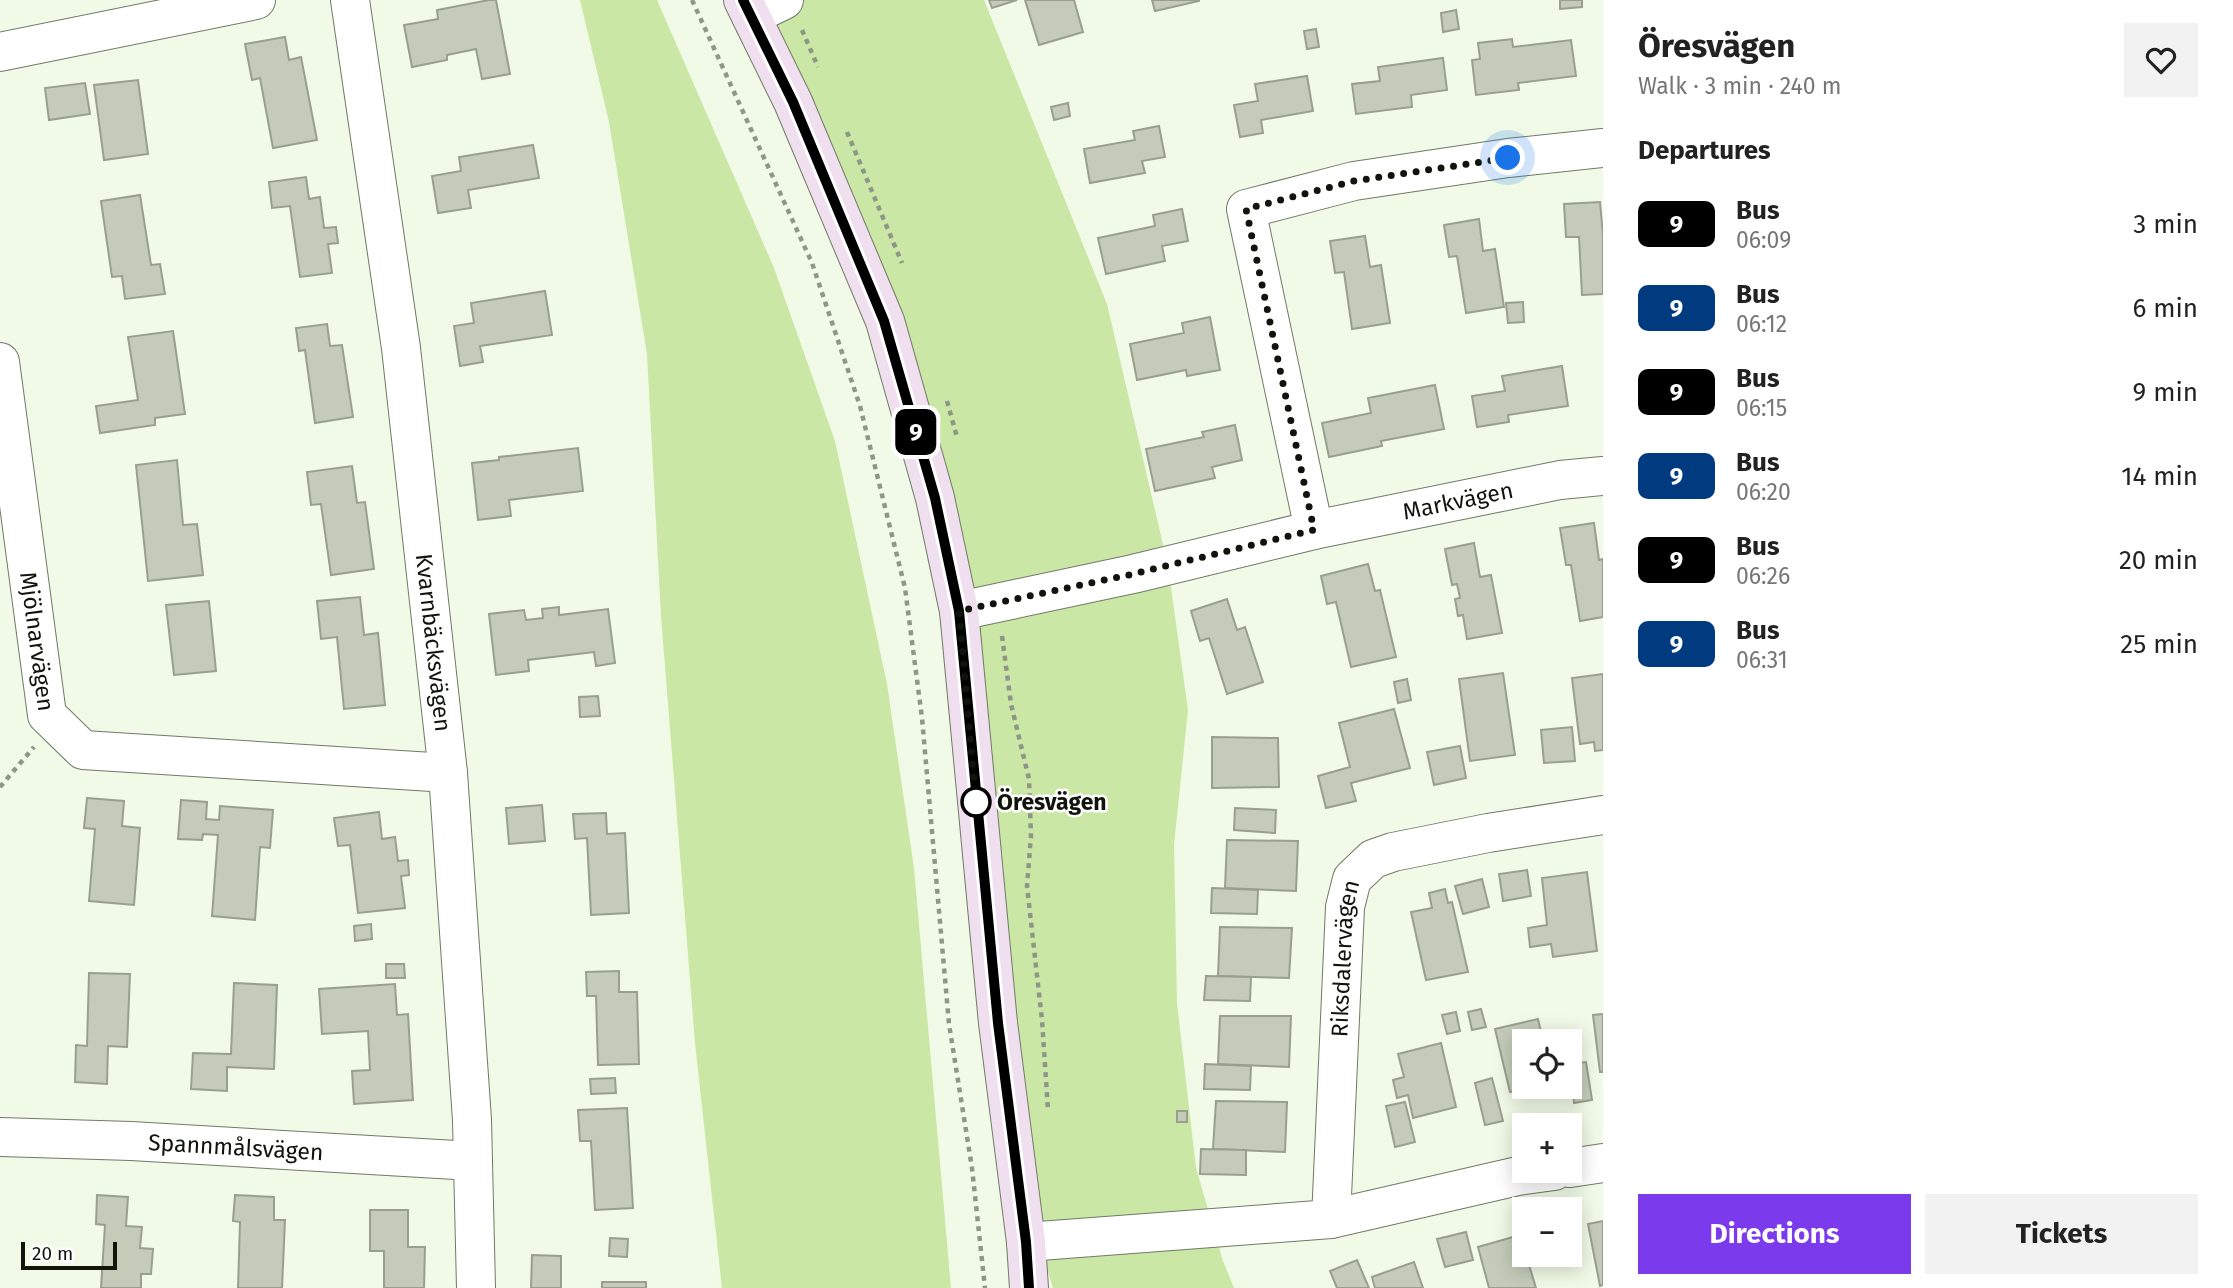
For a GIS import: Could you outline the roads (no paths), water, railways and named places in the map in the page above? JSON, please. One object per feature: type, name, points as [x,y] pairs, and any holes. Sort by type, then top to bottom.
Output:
[{"type":"street","points":[[0,52],[256,0]]},
{"type":"street","name":"Kvarnbäcksvägen","points":[[350,0],[401,348],[448,773],[472,1161],[476,1288]]},
{"type":"street","points":[[759,5],[793,102],[884,321],[935,498],[959,611],[998,1023],[1026,1242],[1029,1288]]},
{"type":"street","points":[[1314,530],[1246,209],[1354,181],[1508,158],[1603,148]]},
{"type":"street","name":"Mjölnarvägen","points":[[0,362],[47,715],[83,750],[448,773]]},
{"type":"street","name":"Markvägen","points":[[959,611],[1133,574],[1314,530],[1560,480],[1603,476]]},
{"type":"street","name":"Riksdalervägen","points":[[1331,1219],[1345,906],[1352,878],[1373,859],[1393,852],[1488,833],[1603,816]]},
{"type":"street","name":"Spannmålsvägen","points":[[0,1137],[131,1141],[472,1161]]},
{"type":"street","points":[[1582,1166],[1603,1163]]},
{"type":"street","points":[[1026,1242],[1331,1219],[1512,1177]]},
{"type":"place","name":"Öresvägen","points":[[976,802]]}]
